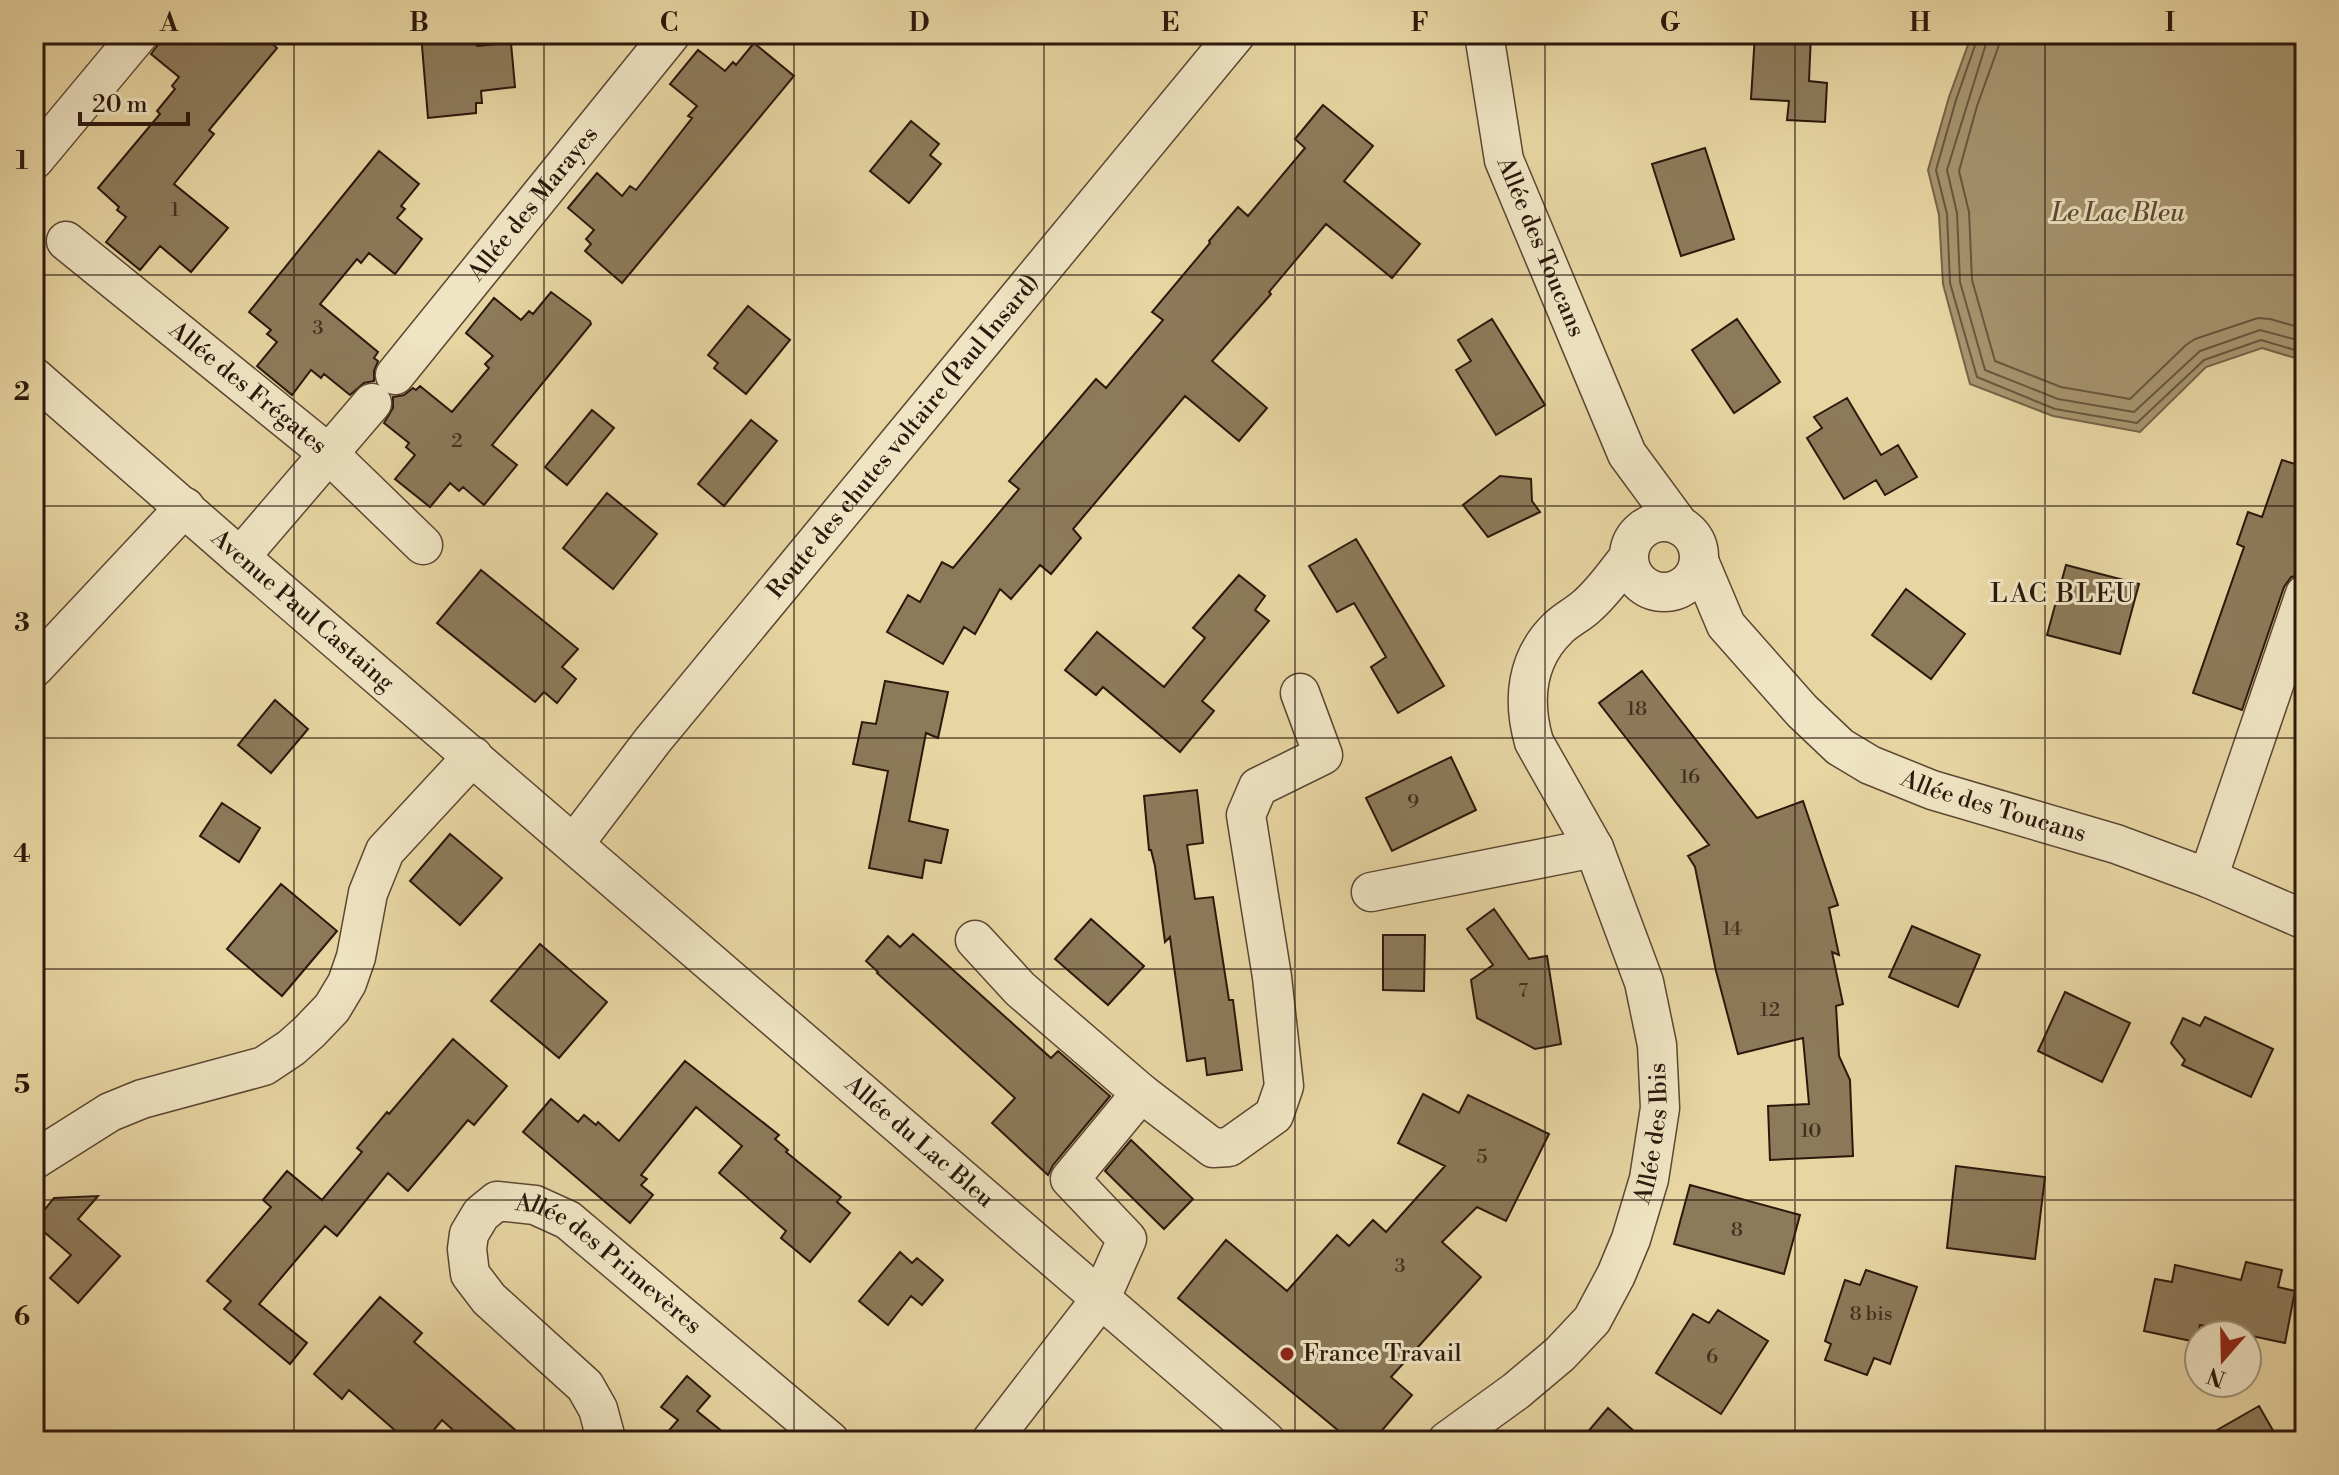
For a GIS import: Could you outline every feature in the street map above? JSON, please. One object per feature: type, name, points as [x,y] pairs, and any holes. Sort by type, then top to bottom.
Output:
[{"type":"street","points":[[34,160],[139,34]]},
{"type":"street","name":"Allée des Marayes","points":[[240,557],[384,389],[671,34]]},
{"type":"street","name":"Route des chutes voltaire (Paul Insard)","points":[[574,844],[653,740],[1236,34]]},
{"type":"street","name":"Allée des Toucans","points":[[1484,34],[1504,160],[1627,454],[1680,526]]},
{"type":"street","name":"Allée des Frégates","points":[[66,241],[329,454],[423,545]]},
{"type":"street","name":"Avenue Paul Castaing","points":[[34,377],[574,844]]},
{"type":"street","name":"Allée des Toucans","points":[[1627,454],[1633,546]]},
{"type":"street","points":[[34,668],[185,507]]},
{"type":"street","points":[[1662,522],[1680,526],[1695,540],[1699,550],[1699,561],[1690,580],[1682,587],[1657,592],[1643,586],[1630,568],[1633,546],[1653,524],[1662,522]]},
{"type":"street","name":"Allée des Ibis","points":[[1447,1441],[1516,1391],[1560,1354],[1592,1320],[1631,1239],[1649,1179],[1660,1108],[1657,1045],[1644,982],[1594,848],[1534,742],[1526,697],[1538,654],[1561,625],[1590,604],[1633,546]]},
{"type":"street","name":"Allée des Toucans","points":[[1699,561],[1726,625],[1802,711],[1840,747],[1870,765],[1932,790],[2116,844],[2208,878],[2305,920]]},
{"type":"street","name":"Allée des Toucans","points":[[1657,592],[1726,625]]},
{"type":"street","name":"Allée des Ibis","points":[[1590,604],[1657,592]]},
{"type":"street","points":[[2208,878],[2305,594]]},
{"type":"street","points":[[975,940],[1020,989],[1141,1093],[1213,1148],[1229,1147],[1274,1115],[1284,1086],[1272,977],[1246,815],[1258,787],[1323,755],[1300,693]]},
{"type":"street","points":[[34,1160],[110,1112],[142,1099],[264,1066],[309,1032],[332,1008],[347,983],[368,893],[385,851],[473,756]]},
{"type":"street","name":"Allée du Lac Bleu","points":[[574,844],[1266,1441]]},
{"type":"street","points":[[1371,892],[1594,848]]},
{"type":"street","points":[[991,1441],[1100,1300],[1127,1239],[1070,1179],[1141,1093]]},
{"type":"street","name":"Allée des Primevères","points":[[605,1435],[598,1409],[585,1386],[489,1299],[470,1274],[469,1234],[481,1214],[497,1201],[535,1205],[568,1220],[830,1441]]},
{"type":"water","name":"Le Lac Bleu","points":[[1972,34],[2305,34],[2305,361],[2262,348],[2206,367],[2140,432],[2053,416],[1970,384],[1943,284],[1939,215],[1928,170],[1949,97]]},
{"type":"building","points":[[166,34],[261,34],[277,48],[209,130],[214,134],[174,184],[228,228],[191,272],[160,246],[140,270],[106,242],[126,217],[98,188],[160,114],[157,111],[175,89],[172,86],[179,77],[151,54]]},
{"type":"building","points":[[421,34],[476,34],[477,46],[511,43],[515,87],[481,91],[482,103],[476,103],[476,113],[428,118]]},
{"type":"building","points":[[1755,34],[1811,34],[1809,81],[1827,83],[1825,122],[1787,120],[1789,101],[1751,99]]},
{"type":"building","points":[[754,43],[794,76],[622,283],[585,251],[591,244],[586,239],[594,230],[568,208],[597,173],[622,196],[630,186],[636,190],[692,118],[688,116],[697,106],[670,84],[698,50],[725,71],[733,62],[736,65]]},
{"type":"building","points":[[1323,105],[1373,146],[1344,181],[1420,244],[1392,278],[1326,224],[1269,292],[1271,294],[1212,361],[1267,408],[1239,441],[1185,396],[1073,529],[1081,538],[1051,574],[1040,565],[1011,599],[1000,589],[975,634],[964,627],[943,664],[887,632],[908,595],[920,602],[942,562],[953,568],[1019,489],[1009,481],[1096,379],[1106,388],[1163,320],[1152,312],[1238,207],[1248,216],[1305,148],[1295,139]]},
{"type":"building","points":[[911,121],[939,144],[930,155],[941,164],[909,203],[870,171]]},
{"type":"building","points":[[1705,148],[1734,239],[1681,256],[1652,164]]},
{"type":"building","points":[[379,151],[419,184],[401,206],[405,209],[397,218],[422,239],[395,274],[369,253],[361,263],[357,259],[320,304],[378,352],[374,358],[378,361],[374,381],[364,383],[350,395],[324,374],[321,378],[311,370],[292,395],[257,366],[277,342],[267,334],[271,330],[249,312]]},
{"type":"building","points":[[551,292],[591,324],[492,445],[517,465],[484,505],[463,487],[459,491],[450,483],[430,507],[395,479],[415,455],[406,447],[409,443],[384,423],[393,408],[393,397],[420,386],[452,412],[489,368],[485,364],[493,356],[466,333],[494,298],[521,320],[529,311],[533,314]]},
{"type":"building","points":[[748,306],[790,340],[746,394],[714,368],[718,363],[708,355]]},
{"type":"building","points":[[1492,319],[1545,405],[1496,435],[1456,370],[1471,361],[1458,340]]},
{"type":"building","points":[[1737,319],[1780,382],[1734,413],[1692,350]]},
{"type":"building","points":[[1847,398],[1881,455],[1898,445],[1917,477],[1885,495],[1876,480],[1844,499],[1807,438],[1822,428],[1814,417]]},
{"type":"building","points":[[592,410],[614,428],[567,485],[545,467]]},
{"type":"building","points":[[751,420],[777,441],[724,506],[698,484]]},
{"type":"building","points":[[2282,460],[2305,467],[2305,573],[2291,577],[2284,587],[2242,710],[2193,693],[2244,547],[2237,544],[2248,512],[2262,517]]},
{"type":"building","points":[[1500,476],[1531,479],[1532,501],[1540,512],[1488,537],[1463,505]]},
{"type":"building","points":[[607,493],[657,534],[613,589],[563,548]]},
{"type":"building","points":[[1356,539],[1444,686],[1398,713],[1371,667],[1386,657],[1354,603],[1337,612],[1309,566]]},
{"type":"building","points":[[2066,565],[2139,584],[2120,654],[2047,635]]},
{"type":"building","points":[[481,570],[578,649],[562,667],[576,679],[557,703],[544,692],[535,702],[437,623]]},
{"type":"building","points":[[1239,575],[1265,596],[1255,610],[1269,621],[1202,701],[1214,711],[1180,752],[1103,687],[1096,695],[1065,670],[1097,632],[1164,687],[1205,638],[1193,628]]},
{"type":"building","points":[[1906,589],[1965,634],[1931,679],[1872,635]]},
{"type":"building","points":[[1642,671],[1757,818],[1803,801],[1838,905],[1829,908],[1839,955],[1832,952],[1843,1004],[1836,1006],[1839,1056],[1850,1080],[1853,1156],[1770,1160],[1768,1106],[1809,1104],[1803,1038],[1738,1054],[1716,971],[1695,867],[1688,856],[1709,845],[1599,703]]},
{"type":"building","points":[[885,681],[948,692],[938,738],[926,733],[909,821],[948,830],[941,863],[925,860],[922,878],[869,868],[888,771],[853,764],[862,722],[876,724]]},
{"type":"building","points":[[275,700],[308,729],[271,773],[238,745]]},
{"type":"building","points":[[1451,757],[1476,810],[1392,851],[1366,798]]},
{"type":"building","points":[[1197,790],[1203,843],[1187,845],[1195,899],[1213,897],[1229,1000],[1233,1000],[1242,1070],[1207,1075],[1205,1058],[1187,1061],[1170,937],[1165,942],[1155,866],[1149,850],[1144,796]]},
{"type":"building","points":[[222,803],[260,828],[239,862],[200,836]]},
{"type":"building","points":[[450,834],[502,878],[460,925],[410,881]]},
{"type":"building","points":[[281,884],[337,931],[282,996],[227,949]]},
{"type":"building","points":[[1494,909],[1529,959],[1547,956],[1561,1044],[1535,1049],[1477,1018],[1471,980],[1493,965],[1467,929]]},
{"type":"building","points":[[1091,919],[1144,966],[1108,1005],[1055,959]]},
{"type":"building","points":[[1912,926],[1980,955],[1958,1007],[1889,977]]},
{"type":"building","points":[[913,934],[1051,1058],[1058,1051],[1110,1096],[1048,1175],[992,1123],[1015,1098],[866,961],[888,936],[900,947]]},
{"type":"building","points":[[1383,935],[1425,935],[1424,991],[1383,990]]},
{"type":"building","points":[[540,944],[607,1002],[559,1058],[491,1001]]},
{"type":"building","points":[[2065,992],[2130,1023],[2102,1082],[2038,1051]]},
{"type":"building","points":[[2205,1017],[2273,1049],[2251,1097],[2182,1065],[2185,1060],[2171,1043],[2183,1018],[2200,1026]]},
{"type":"building","points":[[453,1039],[507,1086],[474,1125],[468,1120],[408,1191],[388,1173],[337,1236],[325,1226],[259,1304],[307,1343],[290,1364],[224,1309],[231,1301],[207,1281],[271,1207],[263,1200],[287,1171],[322,1200],[362,1152],[357,1148]]},
{"type":"building","points":[[685,1061],[779,1135],[775,1139],[788,1150],[786,1152],[841,1197],[837,1202],[850,1213],[810,1262],[781,1238],[786,1231],[719,1173],[742,1146],[696,1107],[641,1175],[647,1179],[641,1185],[653,1195],[630,1223],[523,1132],[551,1099],[578,1122],[584,1115],[596,1125],[598,1122],[619,1141]]},
{"type":"building","points":[[1423,1094],[1459,1113],[1468,1095],[1549,1134],[1506,1221],[1477,1207],[1442,1242],[1481,1277],[1391,1377],[1412,1395],[1373,1441],[1351,1441],[1178,1298],[1226,1240],[1287,1291],[1337,1235],[1349,1246],[1373,1220],[1386,1232],[1445,1166],[1398,1143]]},
{"type":"building","points":[[1131,1140],[1193,1199],[1164,1229],[1105,1171]]},
{"type":"building","points":[[1956,1166],[2045,1177],[2035,1259],[1947,1248]]},
{"type":"building","points":[[1690,1185],[1800,1215],[1784,1274],[1674,1244]]},
{"type":"building","points":[[98,1196],[78,1219],[120,1256],[78,1303],[50,1278],[71,1255],[43,1231],[42,1213],[54,1198]]},
{"type":"building","points":[[900,1252],[912,1263],[917,1258],[943,1280],[922,1305],[911,1296],[888,1325],[859,1301]]},
{"type":"building","points":[[2246,1262],[2282,1270],[2278,1287],[2295,1291],[2285,1343],[2263,1338],[2263,1319],[2183,1319],[2183,1339],[2144,1331],[2155,1279],[2172,1282],[2175,1265],[2241,1280]]},
{"type":"building","points":[[1866,1270],[1917,1287],[1890,1364],[1874,1358],[1867,1375],[1825,1360],[1831,1344],[1825,1341],[1845,1280],[1860,1285]]},
{"type":"building","points":[[380,1297],[422,1333],[414,1342],[528,1441],[465,1441],[442,1420],[425,1441],[407,1441],[349,1390],[342,1399],[314,1374]]},
{"type":"building","points":[[1718,1310],[1768,1341],[1721,1414],[1656,1373],[1693,1314],[1709,1323]]},
{"type":"building","points":[[687,1376],[710,1396],[697,1411],[734,1441],[660,1441],[678,1420],[661,1407]]},
{"type":"building","points":[[2259,1406],[2279,1441],[2198,1441]]},
{"type":"building","points":[[1608,1408],[1645,1441],[1580,1441]]},
{"type":"place","name":"France Travail","points":[[1287,1354]]},
{"type":"district","name":"LAC BLEU","points":[[2063,594]]}]
